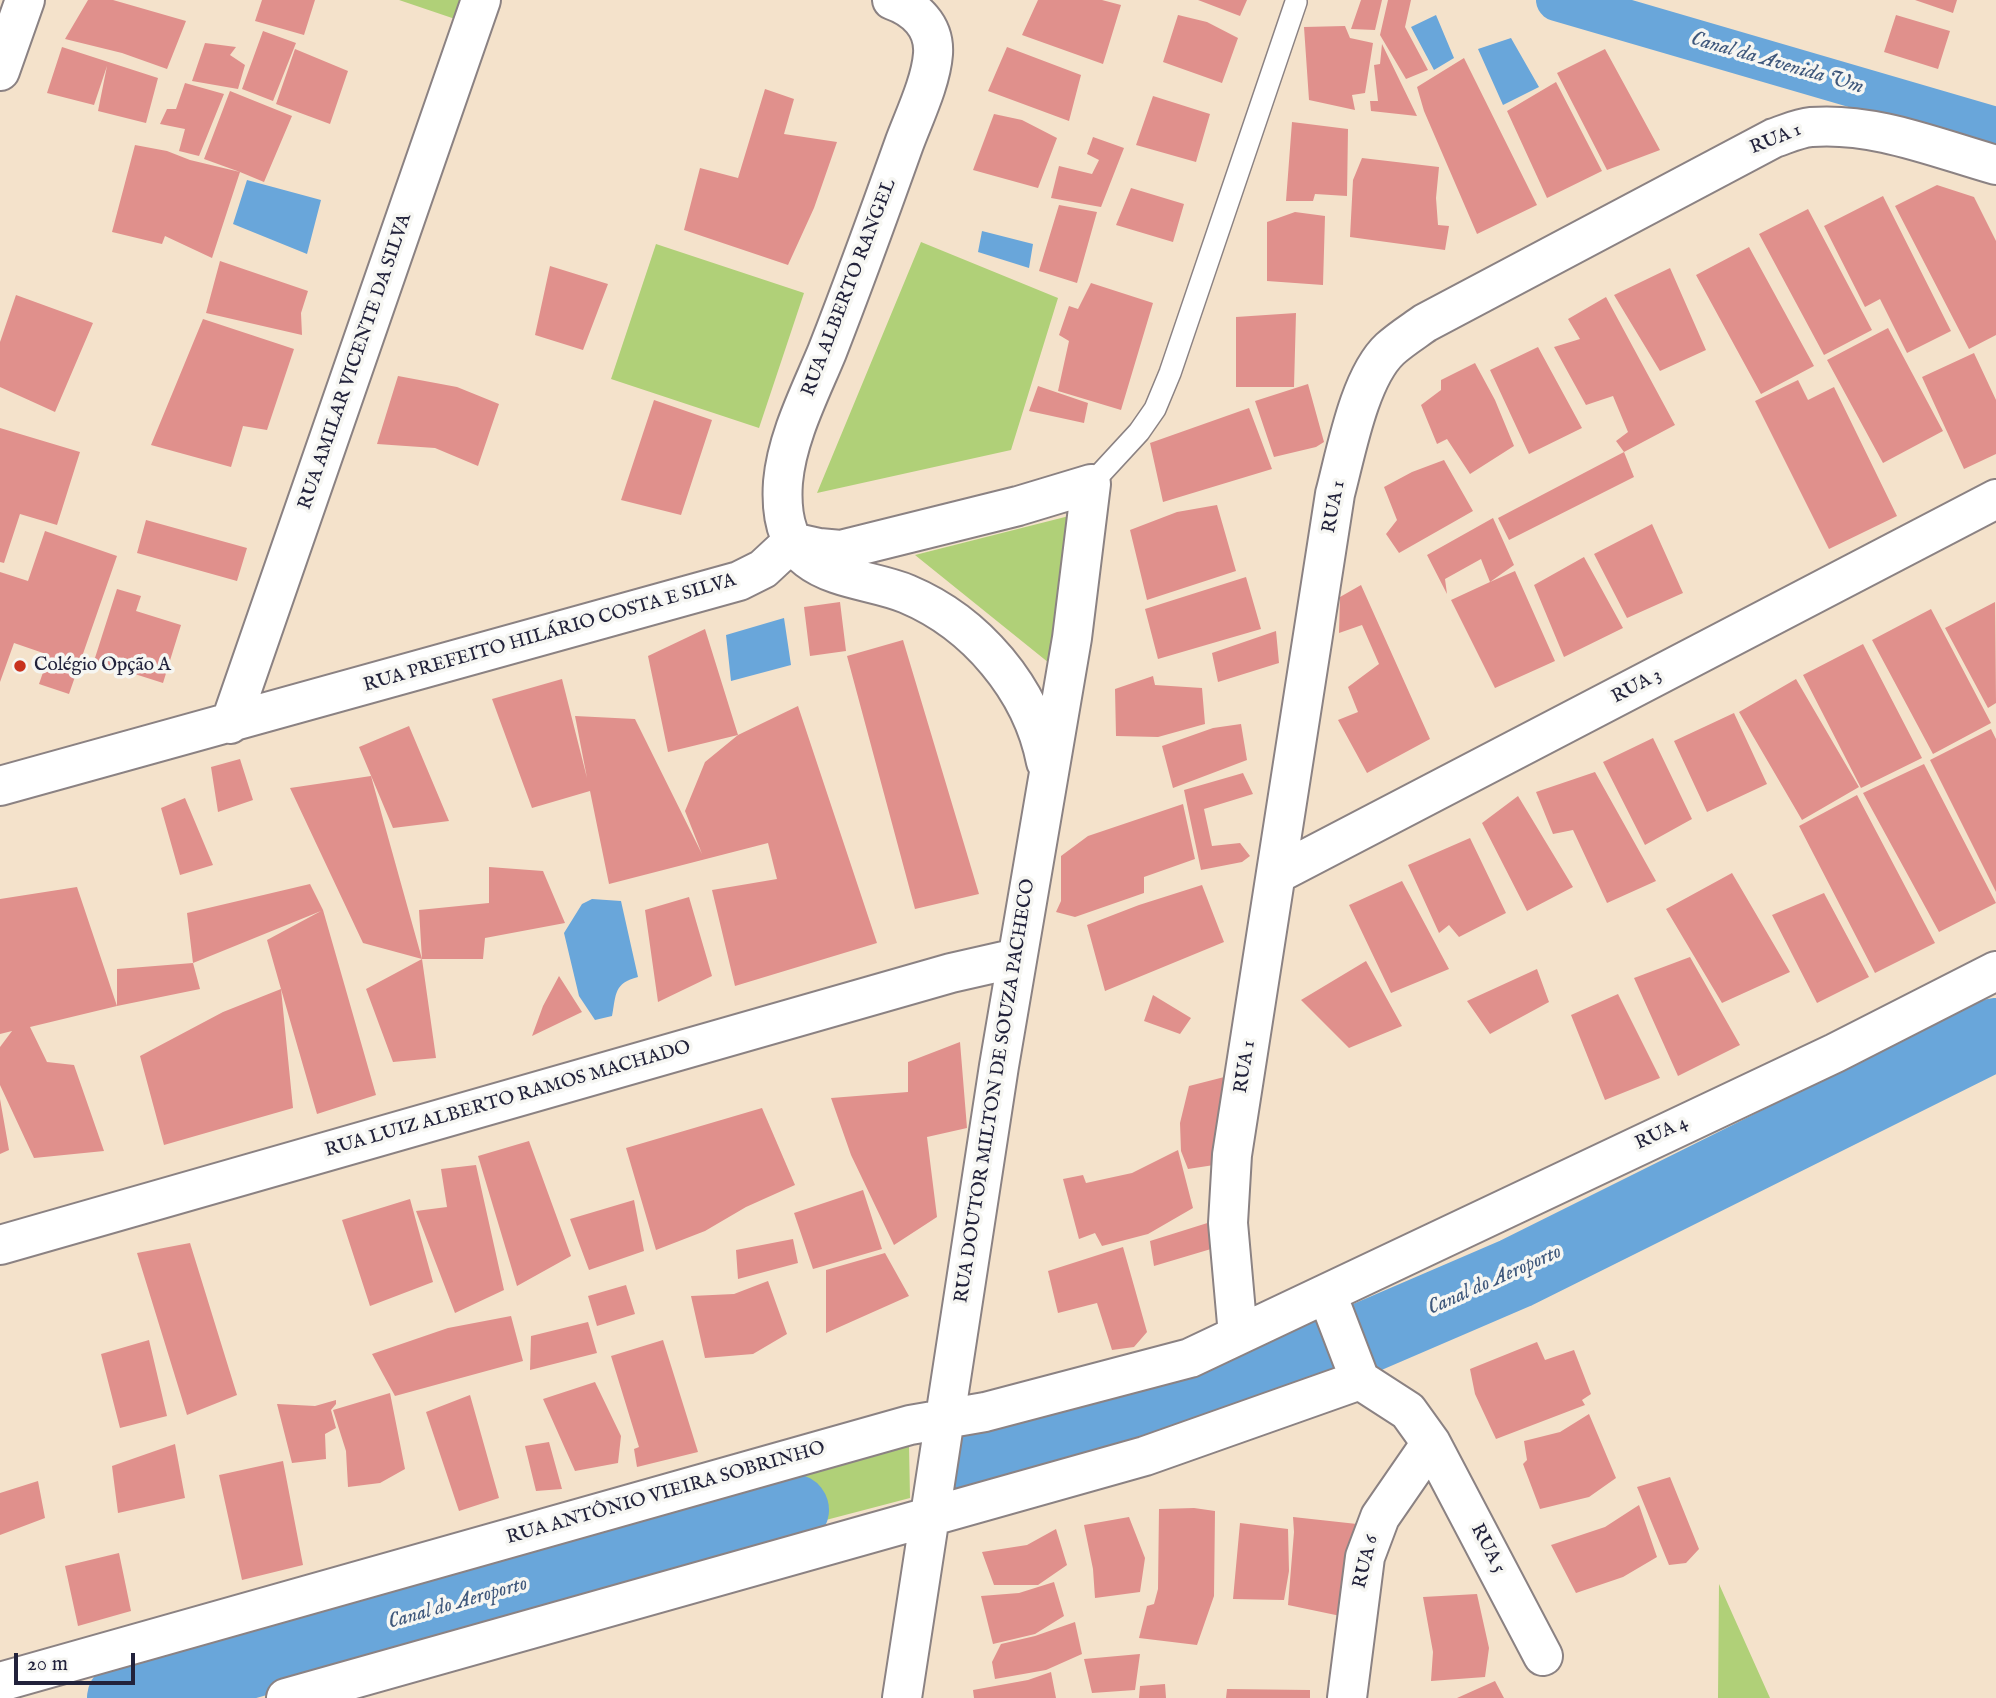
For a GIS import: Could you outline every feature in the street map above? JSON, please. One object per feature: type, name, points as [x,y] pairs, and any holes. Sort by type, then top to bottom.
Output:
[{"type":"street","points":[[0,71],[25,0]]},
{"type":"street","name":"RUA AMILAR VICENTE DA SILVA","points":[[230,724],[481,0]]},
{"type":"street","name":"RUA ALBERTO RANGEL","points":[[792,542],[783,512],[783,478],[787,456],[867,249],[925,88],[933,54],[931,35],[922,18],[905,5],[891,0]]},
{"type":"street","name":"RUA 1","points":[[1238,1335],[1228,1223],[1232,1154],[1335,494],[1356,417],[1372,374],[1389,349],[1425,323],[1774,138],[1808,127],[1844,127],[1879,132],[1996,166]]},
{"type":"street","points":[[792,542],[841,550],[1018,506],[1091,484]]},
{"type":"street","name":"RUA DOUTOR MILTON DE SOUZA PACHECO","points":[[902,1698],[1017,958],[1072,638],[1091,484]]},
{"type":"street","name":"RUA 3","points":[[1277,874],[1996,499]]},
{"type":"street","points":[[792,542],[806,558],[815,563],[842,575],[907,594],[936,609],[978,641],[999,663],[1030,709],[1042,740],[1048,772]]},
{"type":"street","name":"RUA PREFEITO HILÁRIO COSTA E SILVA","points":[[0,786],[739,581],[763,569],[792,542]]},
{"type":"street","name":"RUA LUIZ ALBERTO RAMOS MACHADO","points":[[0,1245],[951,973],[1017,958]]},
{"type":"street","name":"RUA 4","points":[[1332,1306],[1996,971]]},
{"type":"street","points":[[1332,1306],[1356,1369],[1384,1394],[1409,1411],[1431,1443]]},
{"type":"street","name":"RUA ANTÔNIO VIEIRA SOBRINHO","points":[[0,1682],[873,1435],[985,1412],[1190,1358],[1238,1335],[1332,1306]]},
{"type":"street","points":[[286,1698],[1145,1456],[1356,1369]]},
{"type":"street","name":"RUA 5","points":[[1431,1443],[1543,1656]]},
{"type":"street","name":"RUA 6","points":[[1347,1698],[1364,1558],[1380,1517],[1431,1443]]},
{"type":"lane","points":[[1091,484],[1139,432],[1155,409],[1170,373],[1296,2]]},
{"type":"green space","points":[[399,0],[468,0],[461,21]]},
{"type":"green space","points":[[921,242],[1058,298],[1011,450],[817,493]]},
{"type":"green space","points":[[656,244],[804,293],[759,428],[611,379]]},
{"type":"green space","points":[[1069,516],[1054,667],[915,555]]},
{"type":"green space","points":[[1124,1394],[1133,1445],[955,1493],[963,1441]]},
{"type":"green space","points":[[909,1445],[910,1498],[803,1526],[788,1471]]},
{"type":"green space","points":[[1719,1584],[1770,1698],[1718,1698]]},
{"type":"water","points":[[1436,15],[1454,58],[1434,70],[1411,27]]},
{"type":"water","points":[[1511,38],[1539,87],[1503,105],[1478,49]]},
{"type":"water","points":[[247,180],[321,200],[307,254],[233,224]]},
{"type":"water","points":[[982,231],[1033,244],[1029,268],[978,252]]},
{"type":"water","points":[[784,618],[791,665],[731,681],[726,635]]},
{"type":"water","points":[[592,899],[621,901],[638,977],[620,986],[612,1016],[595,1020],[579,996],[564,933],[582,904]]},
{"type":"building","points":[[88,0],[113,0],[186,21],[167,69],[122,53],[65,39]]},
{"type":"building","points":[[262,0],[315,0],[304,35],[255,21]]},
{"type":"building","points":[[1038,0],[1102,0],[1121,5],[1103,64],[1022,35]]},
{"type":"building","points":[[1198,0],[1247,0],[1240,16]]},
{"type":"building","points":[[1361,0],[1382,0],[1375,30],[1351,29]]},
{"type":"building","points":[[1388,0],[1411,0],[1405,27],[1428,70],[1406,79],[1380,35]]},
{"type":"building","points":[[1915,0],[1957,0],[1953,13]]},
{"type":"building","points":[[1178,15],[1207,22],[1238,38],[1222,83],[1163,62]]},
{"type":"building","points":[[1896,15],[1950,31],[1938,69],[1884,52]]},
{"type":"building","points":[[1345,26],[1350,38],[1373,43],[1365,93],[1352,95],[1355,110],[1309,100],[1304,27]]},
{"type":"building","points":[[263,31],[296,43],[273,101],[242,89]]},
{"type":"building","points":[[205,43],[236,47],[230,55],[245,65],[238,89],[192,81]]},
{"type":"building","points":[[1382,44],[1417,116],[1371,111],[1370,101],[1378,101],[1374,65],[1380,64]]},
{"type":"building","points":[[62,47],[158,78],[146,123],[98,111],[107,66],[94,105],[47,93]]},
{"type":"building","points":[[1007,47],[1081,75],[1069,121],[988,91]]},
{"type":"building","points":[[295,49],[348,71],[330,124],[276,104]]},
{"type":"building","points":[[1605,49],[1660,150],[1607,170],[1557,73]]},
{"type":"building","points":[[1464,58],[1537,205],[1477,234],[1424,111],[1417,87]]},
{"type":"building","points":[[1556,82],[1602,171],[1547,198],[1507,111]]},
{"type":"building","points":[[185,83],[224,94],[199,156],[179,151],[185,129],[160,124],[167,109],[176,109]]},
{"type":"building","points":[[765,89],[794,99],[784,134],[837,142],[814,208],[788,265],[684,230],[700,168],[738,178]]},
{"type":"building","points":[[230,91],[292,116],[264,182],[204,159]]},
{"type":"building","points":[[1153,96],[1210,114],[1196,162],[1136,145]]},
{"type":"building","points":[[994,114],[1022,120],[1057,138],[1038,188],[973,170]]},
{"type":"building","points":[[1292,122],[1348,129],[1347,196],[1315,194],[1313,201],[1286,201]]},
{"type":"building","points":[[1093,137],[1124,148],[1101,207],[1051,198],[1059,166],[1092,174],[1099,160],[1087,154]]},
{"type":"building","points":[[135,145],[167,151],[190,160],[240,172],[212,258],[165,236],[162,244],[112,232]]},
{"type":"building","points":[[1362,158],[1439,167],[1436,198],[1438,225],[1449,226],[1445,250],[1350,237],[1353,180]]},
{"type":"building","points":[[1937,185],[1974,197],[1996,241],[1996,335],[1969,349],[1895,206]]},
{"type":"building","points":[[1131,188],[1184,204],[1173,242],[1116,225]]},
{"type":"building","points":[[1883,196],[1951,331],[1907,353],[1880,299],[1865,307],[1824,226]]},
{"type":"building","points":[[1059,205],[1097,212],[1077,283],[1039,271]]},
{"type":"building","points":[[1808,209],[1872,330],[1824,355],[1759,234]]},
{"type":"building","points":[[1295,212],[1325,216],[1323,285],[1267,281],[1267,222]]},
{"type":"building","points":[[1749,247],[1814,366],[1761,394],[1696,275]]},
{"type":"building","points":[[220,261],[308,291],[301,313],[302,335],[206,313]]},
{"type":"building","points":[[550,266],[608,284],[583,350],[535,335]]},
{"type":"building","points":[[1670,268],[1706,350],[1660,371],[1614,295]]},
{"type":"building","points":[[1091,283],[1153,303],[1121,410],[1058,391],[1069,341],[1059,335],[1069,306],[1078,309]]},
{"type":"building","points":[[16,295],[93,323],[55,412],[0,387],[0,342]]},
{"type":"building","points":[[1606,297],[1675,425],[1624,452],[1616,441],[1628,432],[1613,396],[1586,405],[1554,347],[1580,339],[1568,319]]},
{"type":"building","points":[[1296,313],[1294,387],[1236,387],[1236,317]]},
{"type":"building","points":[[203,319],[294,349],[267,430],[243,426],[231,467],[151,445]]},
{"type":"building","points":[[1888,328],[1943,431],[1883,463],[1827,360]]},
{"type":"building","points":[[1538,347],[1582,428],[1529,454],[1490,370]]},
{"type":"building","points":[[1974,353],[1996,400],[1996,454],[1964,469],[1922,377]]},
{"type":"building","points":[[1475,363],[1495,400],[1514,446],[1470,474],[1447,439],[1437,444],[1421,405],[1441,390],[1441,380]]},
{"type":"building","points":[[398,376],[457,387],[499,404],[478,466],[435,448],[377,444]]},
{"type":"building","points":[[1798,380],[1808,400],[1834,387],[1897,516],[1829,549],[1755,401]]},
{"type":"building","points":[[1308,384],[1324,442],[1316,447],[1274,457],[1255,401]]},
{"type":"building","points":[[1038,386],[1088,403],[1084,423],[1029,411]]},
{"type":"building","points":[[654,400],[712,420],[681,515],[621,500]]},
{"type":"building","points":[[1249,408],[1272,469],[1163,502],[1150,443]]},
{"type":"building","points":[[0,428],[80,452],[57,525],[20,514],[4,563],[0,562]]},
{"type":"building","points":[[1624,452],[1634,477],[1509,540],[1498,518]]},
{"type":"building","points":[[1444,460],[1473,511],[1399,553],[1386,534],[1397,520],[1384,487],[1412,472]]},
{"type":"building","points":[[1217,505],[1236,571],[1147,600],[1130,530],[1177,512]]},
{"type":"building","points":[[1493,518],[1514,565],[1490,582],[1481,559],[1445,579],[1447,594],[1427,555]]},
{"type":"building","points":[[146,520],[247,548],[237,581],[137,553]]},
{"type":"building","points":[[1652,524],[1683,593],[1627,618],[1594,554]]},
{"type":"building","points":[[45,531],[117,556],[69,694],[39,684],[49,655],[14,643],[0,682],[0,572],[28,581]]},
{"type":"building","points":[[1584,557],[1623,628],[1564,657],[1534,585]]},
{"type":"building","points":[[1515,571],[1555,661],[1495,688],[1451,600]]},
{"type":"building","points":[[1246,577],[1261,629],[1158,659],[1145,609]]},
{"type":"building","points":[[1361,585],[1430,739],[1367,773],[1338,720],[1358,712],[1348,687],[1379,664],[1362,625],[1339,633],[1340,597]]},
{"type":"building","points":[[117,589],[141,596],[136,611],[181,625],[163,683],[94,661]]},
{"type":"building","points":[[840,602],[846,651],[810,656],[804,607]]},
{"type":"building","points":[[1995,602],[1996,703],[1988,708],[1945,628]]},
{"type":"building","points":[[1931,609],[1991,723],[1933,754],[1872,640]]},
{"type":"building","points":[[705,629],[738,735],[668,752],[648,656]]},
{"type":"building","points":[[1276,631],[1279,663],[1218,682],[1212,653]]},
{"type":"building","points":[[903,640],[979,894],[915,909],[847,656]]},
{"type":"building","points":[[1863,644],[1922,758],[1861,788],[1803,675]]},
{"type":"building","points":[[1153,676],[1155,685],[1202,688],[1205,724],[1158,737],[1116,736],[1115,689]]},
{"type":"building","points":[[562,679],[587,778],[575,716],[635,719],[702,854],[685,811],[705,762],[738,735],[798,706],[877,943],[735,986],[712,890],[777,879],[768,843],[609,884],[590,791],[532,808],[492,699]]},
{"type":"building","points":[[1796,679],[1859,787],[1802,820],[1739,712]]},
{"type":"building","points":[[1734,713],[1767,784],[1707,812],[1674,741]]},
{"type":"building","points":[[1241,724],[1247,760],[1173,788],[1162,746],[1213,728]]},
{"type":"building","points":[[409,726],[449,821],[393,828],[359,747]]},
{"type":"building","points":[[1991,729],[1996,739],[1996,892],[1930,760]]},
{"type":"building","points":[[1653,738],[1692,819],[1645,845],[1603,762]]},
{"type":"building","points":[[240,759],[253,800],[218,812],[211,767]]},
{"type":"building","points":[[1924,764],[1996,903],[1939,932],[1863,793]]},
{"type":"building","points":[[1595,772],[1656,881],[1607,903],[1573,830],[1553,834],[1536,792]]},
{"type":"building","points":[[1243,773],[1253,794],[1204,809],[1212,846],[1240,843],[1250,856],[1242,862],[1201,870],[1184,790]]},
{"type":"building","points":[[371,776],[422,959],[363,943],[290,788]]},
{"type":"building","points":[[1857,795],[1935,943],[1875,973],[1799,826]]},
{"type":"building","points":[[1518,796],[1573,887],[1527,911],[1482,823]]},
{"type":"building","points":[[185,798],[213,865],[180,875],[161,808]]},
{"type":"building","points":[[1183,804],[1195,859],[1144,877],[1144,893],[1075,917],[1056,912],[1061,901],[1061,856],[1088,836]]},
{"type":"building","points":[[1470,838],[1506,913],[1459,937],[1449,925],[1439,933],[1408,865]]},
{"type":"building","points":[[489,867],[543,871],[565,923],[485,938],[483,959],[422,959],[419,910],[489,903]]},
{"type":"building","points":[[1732,873],[1790,972],[1722,1003],[1666,909]]},
{"type":"building","points":[[1402,881],[1449,969],[1391,993],[1349,905]]},
{"type":"building","points":[[310,884],[323,910],[376,1095],[317,1114],[267,940],[321,911],[193,963],[187,913]]},
{"type":"building","points":[[1202,885],[1224,942],[1105,991],[1087,925]]},
{"type":"building","points":[[77,887],[117,1006],[30,1027],[47,1062],[74,1065],[104,1151],[34,1158],[0,1085],[0,1047],[12,1031],[0,1034],[0,899]]},
{"type":"building","points":[[1824,893],[1869,977],[1817,1003],[1772,915]]},
{"type":"building","points":[[689,897],[712,976],[658,1002],[645,910]]},
{"type":"building","points":[[1690,957],[1740,1045],[1678,1076],[1634,978]]},
{"type":"building","points":[[422,959],[436,1058],[393,1062],[366,989]]},
{"type":"building","points":[[1366,961],[1402,1026],[1349,1048],[1301,1000]]},
{"type":"building","points":[[193,963],[200,989],[117,1006],[117,969]]},
{"type":"building","points":[[1537,969],[1549,1002],[1490,1034],[1467,1001]]},
{"type":"building","points":[[559,976],[582,1012],[532,1036],[543,1006]]},
{"type":"building","points":[[281,989],[293,1108],[164,1145],[140,1056],[223,1012]]},
{"type":"building","points":[[1618,994],[1660,1078],[1605,1100],[1571,1015]]},
{"type":"building","points":[[1153,995],[1191,1018],[1180,1034],[1144,1021]]},
{"type":"building","points":[[960,1042],[967,1128],[927,1137],[937,1217],[894,1245],[851,1155],[831,1098],[908,1092],[908,1062]]},
{"type":"building","points":[[1240,1073],[1227,1163],[1188,1169],[1181,1151],[1180,1123],[1189,1086]]},
{"type":"building","points":[[0,1099],[9,1150],[0,1154]]},
{"type":"building","points":[[762,1108],[795,1185],[746,1207],[705,1231],[656,1250],[626,1148]]},
{"type":"building","points":[[529,1141],[571,1256],[517,1286],[478,1156]]},
{"type":"building","points":[[1178,1150],[1193,1208],[1148,1234],[1102,1246],[1095,1233],[1079,1239],[1063,1179],[1083,1175],[1086,1183],[1132,1173]]},
{"type":"building","points":[[476,1165],[504,1290],[455,1313],[416,1211],[447,1207],[441,1169]]},
{"type":"building","points":[[863,1190],[882,1249],[813,1269],[794,1213]]},
{"type":"building","points":[[410,1199],[433,1282],[370,1306],[342,1220]]},
{"type":"building","points":[[634,1200],[644,1251],[589,1270],[570,1219]]},
{"type":"building","points":[[1217,1220],[1211,1249],[1154,1266],[1150,1241]]},
{"type":"building","points":[[793,1239],[798,1263],[738,1279],[736,1250]]},
{"type":"building","points":[[190,1243],[237,1395],[187,1415],[137,1253]]},
{"type":"building","points":[[1123,1247],[1147,1332],[1134,1347],[1112,1350],[1097,1303],[1058,1313],[1048,1271]]},
{"type":"building","points":[[885,1253],[909,1296],[826,1333],[826,1270]]},
{"type":"building","points":[[768,1281],[787,1334],[753,1354],[705,1358],[691,1296],[734,1294]]},
{"type":"building","points":[[626,1285],[635,1314],[597,1326],[588,1296]]},
{"type":"building","points":[[511,1316],[523,1361],[395,1396],[372,1354],[448,1328]]},
{"type":"building","points":[[588,1322],[597,1353],[530,1370],[531,1336]]},
{"type":"building","points":[[149,1340],[167,1416],[120,1428],[101,1354]]},
{"type":"building","points":[[663,1340],[698,1452],[637,1467],[634,1449],[639,1447],[611,1356]]},
{"type":"building","points":[[1537,1342],[1545,1360],[1574,1350],[1591,1394],[1582,1400],[1585,1405],[1496,1439],[1475,1394],[1470,1369]]},
{"type":"building","points":[[595,1382],[621,1436],[618,1463],[575,1471],[543,1399]]},
{"type":"building","points":[[390,1393],[405,1469],[380,1483],[348,1487],[346,1451],[333,1410]]},
{"type":"building","points":[[470,1395],[499,1498],[459,1511],[426,1412]]},
{"type":"building","points":[[336,1400],[331,1410],[336,1428],[325,1434],[326,1459],[292,1463],[277,1404],[315,1406]]},
{"type":"building","points":[[1589,1414],[1616,1478],[1589,1497],[1540,1509],[1523,1464],[1527,1460],[1524,1441],[1560,1432]]},
{"type":"building","points":[[549,1442],[562,1489],[536,1491],[525,1446]]},
{"type":"building","points":[[175,1444],[185,1498],[118,1513],[112,1466]]},
{"type":"building","points":[[283,1461],[303,1565],[242,1580],[219,1475]]},
{"type":"building","points":[[1670,1477],[1699,1549],[1686,1563],[1669,1565],[1637,1487]]},
{"type":"building","points":[[38,1481],[45,1518],[0,1535],[0,1493]]},
{"type":"building","points":[[1639,1505],[1657,1557],[1623,1577],[1576,1593],[1551,1545],[1605,1527]]},
{"type":"building","points":[[1194,1508],[1215,1511],[1214,1596],[1197,1645],[1139,1638],[1147,1606],[1154,1604],[1158,1589],[1159,1509]]},
{"type":"building","points":[[1129,1517],[1145,1558],[1140,1592],[1095,1598],[1093,1569],[1084,1525]]},
{"type":"building","points":[[1293,1517],[1357,1524],[1356,1582],[1350,1618],[1288,1605]]},
{"type":"building","points":[[1240,1523],[1288,1529],[1289,1571],[1284,1600],[1233,1599]]},
{"type":"building","points":[[1056,1529],[1067,1565],[1038,1585],[994,1585],[982,1552],[1027,1545]]},
{"type":"building","points":[[119,1553],[131,1611],[78,1626],[65,1566]]},
{"type":"building","points":[[1054,1582],[1064,1616],[1035,1634],[993,1644],[981,1596],[1019,1593]]},
{"type":"building","points":[[1477,1594],[1489,1648],[1485,1677],[1431,1681],[1433,1652],[1423,1597]]},
{"type":"building","points":[[1075,1622],[1082,1654],[1046,1670],[995,1679],[992,1662],[1001,1644]]},
{"type":"building","points":[[1140,1654],[1135,1690],[1092,1693],[1084,1659]]},
{"type":"building","points":[[1051,1672],[1056,1698],[974,1698],[973,1690],[1028,1680]]},
{"type":"building","points":[[1495,1681],[1504,1698],[1457,1698]]},
{"type":"building","points":[[1165,1684],[1166,1698],[1139,1698],[1140,1686]]},
{"type":"building","points":[[1227,1689],[1310,1690],[1310,1698],[1226,1698]]},
{"type":"waterway","name":"Canal da Avenida Um","points":[[1557,0],[1996,128]]},
{"type":"waterway","name":"Canal do Aeroporto","points":[[967,1461],[1286,1372],[1516,1273],[1996,1034]]},
{"type":"waterway","name":"Canal do Aeroporto","points":[[123,1698],[793,1510]]},
{"type":"place","name":"Colégio Opção A","points":[[20,666]]}]
